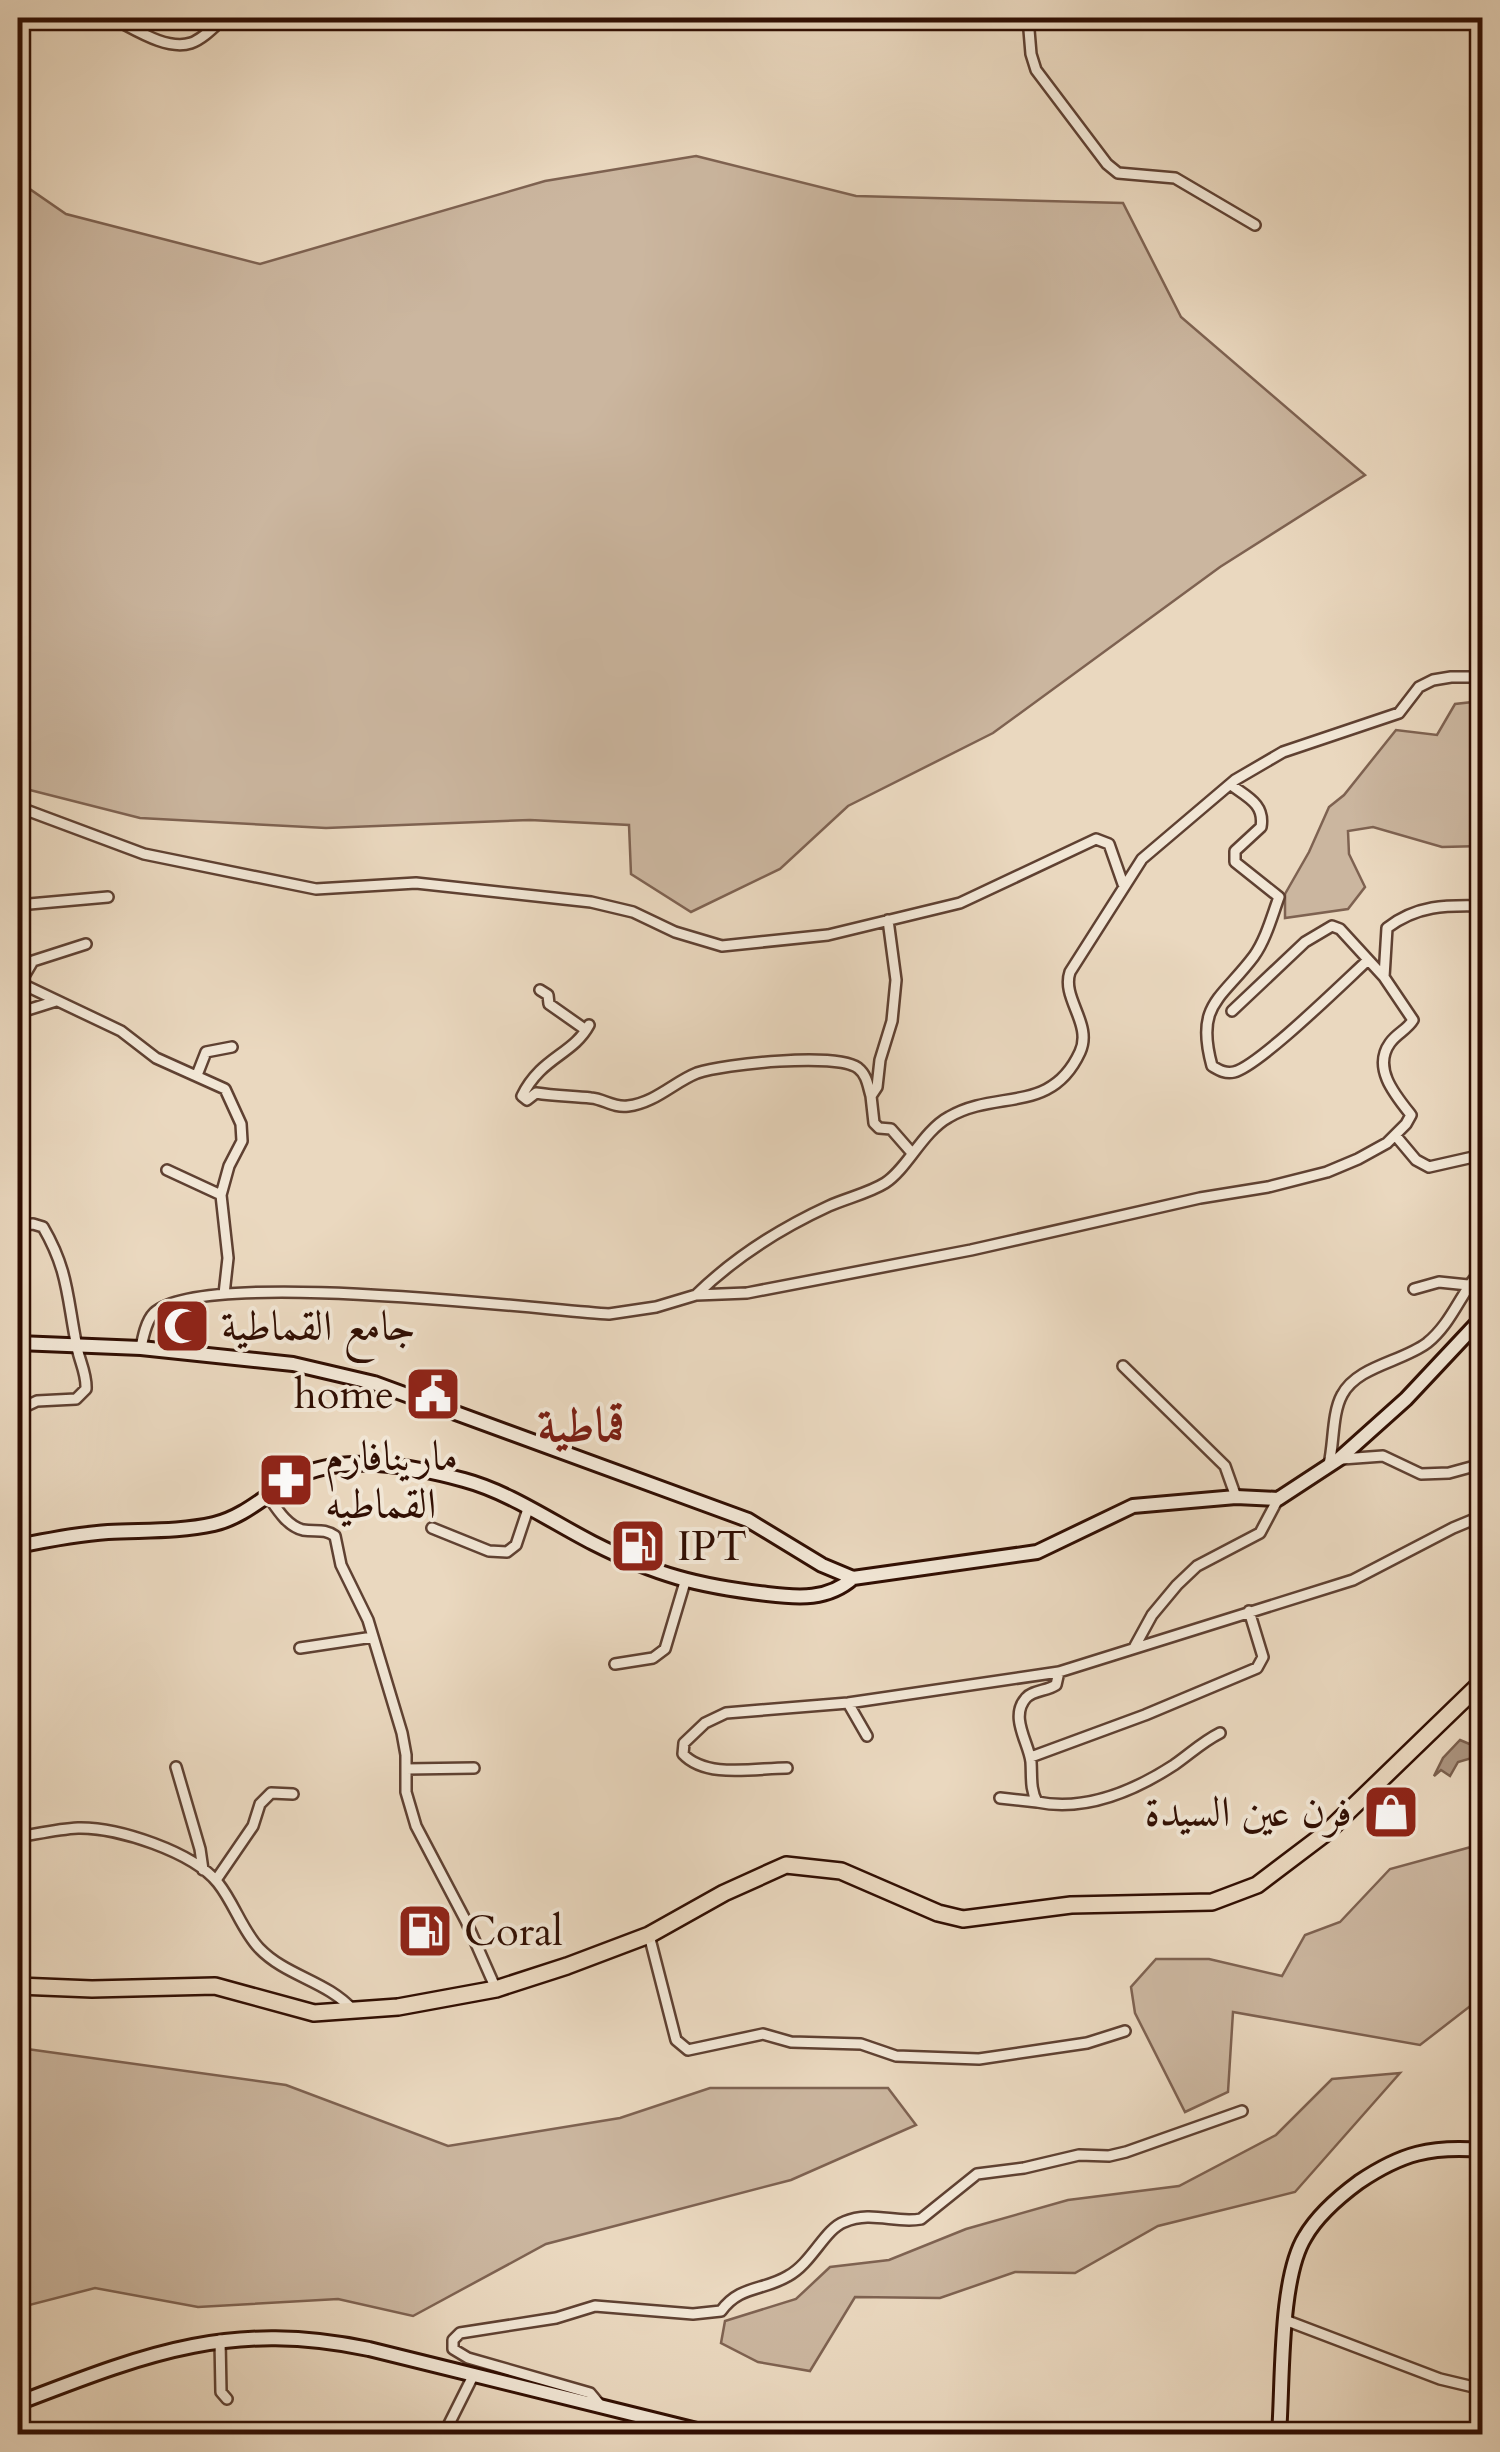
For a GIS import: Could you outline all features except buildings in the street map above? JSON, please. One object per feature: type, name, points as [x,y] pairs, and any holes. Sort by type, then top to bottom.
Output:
[{"type":"main road","points":[[18,1343],[141,1348],[312,1367],[374,1384],[748,1520],[822,1565],[853,1578],[1037,1552],[1133,1506],[1236,1497],[1278,1499],[1334,1463],[1406,1399],[1482,1318]]},
{"type":"main road","points":[[18,1546],[102,1532],[220,1523],[313,1470],[362,1464],[417,1469],[485,1486],[619,1556],[685,1582],[781,1596],[824,1596],[853,1578]]},
{"type":"main road","points":[[18,1986],[215,1986],[299,2011],[356,2012],[496,1988],[557,1970],[649,1934],[770,1870],[798,1864],[841,1871],[938,1913],[964,1919],[1071,1905],[1212,1902],[1257,1885],[1326,1832],[1482,1682]]},
{"type":"main road","points":[[1280,2434],[1285,2320],[1304,2238],[1352,2187],[1396,2159],[1437,2148],[1482,2150]]},
{"type":"main road","points":[[18,2402],[131,2359],[220,2340],[332,2341],[713,2434]]},
{"type":"street","points":[[112,18],[150,37],[182,44],[194,42],[224,18]]},
{"type":"street","points":[[1028,18],[1036,70],[1107,164],[1118,173],[1176,178],[1255,226]]},
{"type":"street","points":[[696,1294],[731,1261],[759,1242],[827,1207],[882,1185],[948,1117],[1026,1098],[1056,1086],[1083,1042],[1068,978],[1123,884],[1149,851],[1231,784],[1283,752],[1399,714],[1420,687],[1433,680],[1482,678]]},
{"type":"street","points":[[1231,784],[1260,806],[1263,814],[1261,826],[1235,850],[1236,862],[1279,897],[1257,952],[1207,1013],[1206,1046],[1212,1066],[1223,1072],[1237,1072],[1368,960]]},
{"type":"street","points":[[18,807],[144,854],[316,889],[416,883],[591,902],[634,912],[675,932],[722,946],[828,935],[960,902],[1096,839],[1110,844],[1123,884]]},
{"type":"street","points":[[18,905],[108,897]]},
{"type":"street","points":[[1384,977],[1387,928],[1400,918],[1437,904],[1482,906]]},
{"type":"street","points":[[871,1096],[892,1022],[896,980],[888,920]]},
{"type":"street","points":[[141,1348],[149,1320],[162,1308],[224,1294],[309,1292],[609,1314],[656,1307],[696,1294],[747,1294],[971,1250],[1200,1198],[1268,1188],[1358,1159],[1395,1135],[1410,1115],[1388,1083],[1384,1057],[1388,1045],[1413,1020],[1384,977],[1340,929],[1322,929],[1232,1011]]},
{"type":"street","points":[[86,944],[32,961],[19,982],[121,1031],[156,1058],[225,1088],[241,1124],[242,1141],[229,1166],[221,1196],[228,1258],[224,1294]]},
{"type":"street","points":[[540,990],[548,995],[549,1004],[588,1028],[536,1072],[522,1096],[527,1100],[536,1093],[596,1098],[611,1106],[629,1106],[656,1097],[691,1075],[708,1070],[794,1060],[844,1061],[865,1076],[874,1123],[879,1128],[891,1129],[912,1153]]},
{"type":"street","points":[[18,1013],[56,1001]]},
{"type":"street","points":[[197,1075],[206,1052],[232,1047]]},
{"type":"street","points":[[1395,1135],[1416,1160],[1429,1167],[1482,1155]]},
{"type":"street","points":[[167,1170],[221,1196]]},
{"type":"street","points":[[18,1225],[43,1228],[56,1248],[68,1284],[86,1382],[76,1398],[37,1401],[18,1410]]},
{"type":"street","points":[[1482,1269],[1468,1284],[1455,1312],[1426,1344],[1352,1382],[1340,1397],[1334,1463],[1383,1456],[1422,1474],[1482,1464]]},
{"type":"street","points":[[1414,1289],[1439,1282],[1468,1284]]},
{"type":"street","points":[[1470,1329],[1482,1344]]},
{"type":"street","points":[[1122,1366],[1226,1466],[1236,1497]]},
{"type":"street","points":[[268,1496],[292,1525],[303,1530],[328,1531],[335,1536],[341,1565],[373,1637],[402,1733],[406,1792],[423,1846],[466,1921],[496,1988]]},
{"type":"street","points":[[1134,1647],[1152,1615],[1177,1584],[1198,1566],[1260,1533],[1278,1499]]},
{"type":"street","points":[[432,1528],[489,1550],[507,1552],[516,1544],[528,1509]]},
{"type":"street","points":[[787,1768],[738,1770],[700,1766],[683,1754],[684,1742],[705,1723],[726,1713],[848,1702],[1060,1672],[1353,1580],[1482,1516]]},
{"type":"street","points":[[616,1664],[652,1658],[665,1649],[685,1582]]},
{"type":"street","points":[[1031,1756],[1258,1668],[1262,1657],[1249,1611]]},
{"type":"street","points":[[300,1648],[373,1637]]},
{"type":"street","points":[[1038,1802],[1031,1782],[1031,1756],[1020,1723],[1022,1707],[1034,1693],[1056,1685],[1060,1672]]},
{"type":"street","points":[[848,1702],[867,1736]]},
{"type":"street","points":[[1000,1798],[1068,1804],[1112,1798],[1162,1772],[1220,1734]]},
{"type":"street","points":[[176,1766],[203,1870]]},
{"type":"street","points":[[406,1769],[474,1768]]},
{"type":"street","points":[[216,1880],[254,1826],[260,1804],[271,1793],[294,1794]]},
{"type":"street","points":[[18,1837],[65,1829],[99,1830],[162,1848],[216,1880],[260,1950],[280,1965],[340,1994],[356,2012]]},
{"type":"street","points":[[649,1934],[676,2040],[688,2050],[763,2034],[791,2042],[861,2044],[896,2056],[979,2059],[1087,2044],[1125,2030]]},
{"type":"street","points":[[600,2406],[590,2393],[468,2358],[453,2349],[453,2340],[460,2333],[556,2318],[596,2306],[693,2314],[721,2311],[732,2295],[788,2277],[815,2254],[832,2229],[842,2222],[882,2215],[921,2219],[977,2174],[1079,2155],[1126,2152],[1242,2111]]},
{"type":"street","points":[[1285,2320],[1440,2379],[1482,2390]]},
{"type":"street","points":[[220,2340],[221,2392],[227,2399]]},
{"type":"street","points":[[444,2434],[474,2374]]},
{"type":"shaded area","points":[[696,156],[856,196],[1123,203],[1181,317],[1365,475],[1220,567],[993,733],[848,806],[780,869],[691,912],[631,874],[629,825],[530,820],[326,828],[140,818],[18,787],[18,181],[66,214],[260,264],[545,181]]},
{"type":"shaded area","points":[[1482,701],[1482,846],[1442,847],[1373,827],[1348,831],[1349,854],[1365,887],[1348,909],[1285,918],[1285,894],[1329,807],[1344,795],[1396,730],[1437,735],[1455,704]]},
{"type":"shaded area","points":[[1460,1740],[1476,1751],[1472,1758],[1458,1762],[1450,1776],[1441,1770],[1434,1776],[1443,1758]]},
{"type":"shaded area","points":[[1482,1844],[1482,1997],[1420,2045],[1233,2012],[1228,2092],[1185,2112],[1135,2013],[1131,1987],[1156,1959],[1209,1959],[1282,1976],[1305,1935],[1340,1922],[1390,1869]]},
{"type":"shaded area","points":[[18,2050],[286,2085],[448,2146],[620,2118],[710,2088],[888,2088],[916,2125],[791,2180],[546,2244],[413,2316],[338,2299],[198,2307],[95,2288],[18,2308]]},
{"type":"shaded area","points":[[1400,2073],[1295,2192],[1158,2226],[1075,2273],[1015,2272],[940,2298],[855,2297],[810,2371],[758,2362],[721,2343],[725,2321],[796,2299],[830,2267],[889,2260],[966,2229],[1068,2200],[1179,2186],[1276,2135],[1332,2079]]},
{"type":"place","name":"جامع القماطية","points":[[182,1326]]},
{"type":"place","name":"home","points":[[433,1394]]},
{"type":"place","name":"مارينافارم القماطيه","points":[[286,1480]]},
{"type":"place","name":"IPT","points":[[638,1546]]},
{"type":"place","name":"فرن عين السيدة","points":[[1391,1812]]},
{"type":"place","name":"Coral","points":[[425,1931]]},
{"type":"district","name":"قماطية","points":[[581,1425]]}]
